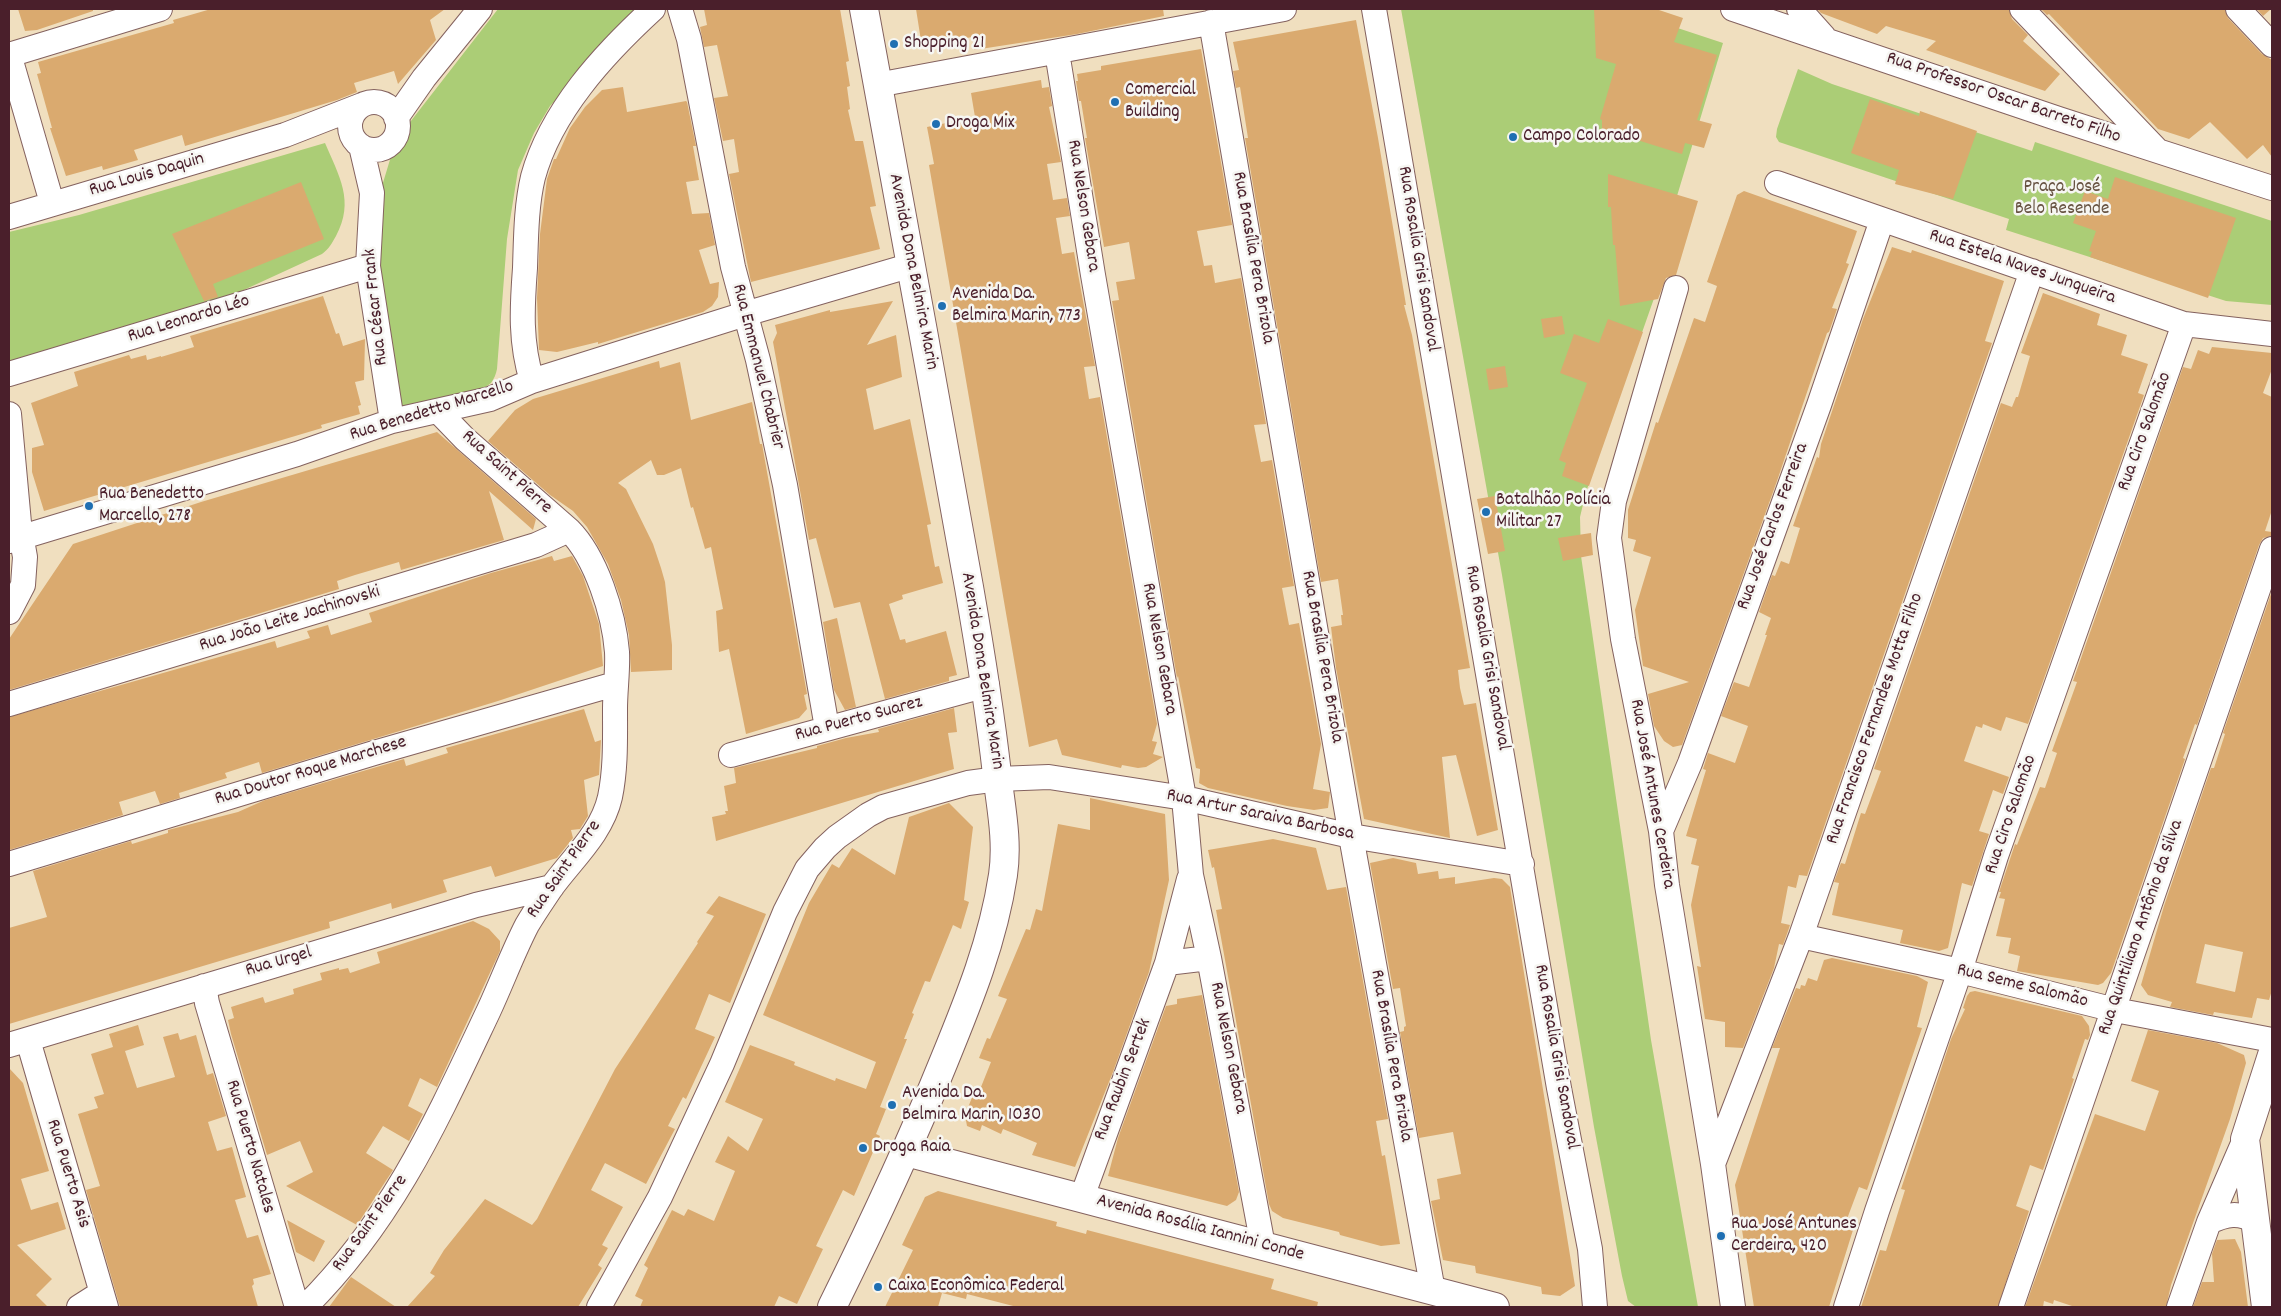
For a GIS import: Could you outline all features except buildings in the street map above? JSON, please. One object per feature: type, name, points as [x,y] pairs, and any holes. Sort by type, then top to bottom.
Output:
[{"type":"main road","name":"Avenida Dona Belmira Marin","points":[[832,1307],[906,1152],[971,995],[996,915],[1004,872],[1006,834],[987,685],[912,265],[876,85],[864,9]]},
{"type":"main road","points":[[2266,1307],[2267,1277],[2256,1221],[2245,1139],[2272,1055]]},
{"type":"main road","name":"Avenida Rosália Iannini Conde","points":[[906,1152],[1495,1307]]},
{"type":"street","points":[[52,203],[25,117],[9,55],[160,9]]},
{"type":"street","points":[[396,118],[424,78],[480,9]]},
{"type":"street","points":[[532,381],[524,350],[522,313],[526,238],[534,175],[548,137],[583,84],[618,43],[653,9]]},
{"type":"street","name":"Rua Emmanuel Chabrier","points":[[680,9],[689,39],[731,257],[758,360],[785,485],[827,728]]},
{"type":"street","points":[[876,85],[1284,9]]},
{"type":"street","name":"Rua Rosalia Grisi Sandoval","points":[[1374,9],[1559,1088],[1590,1249],[1595,1307]]},
{"type":"street","name":"Rua Professor Oscar Barreto Filho","points":[[1733,9],[1825,38],[2059,119],[2272,188]]},
{"type":"street","points":[[1799,9],[1825,38]]},
{"type":"street","points":[[2022,9],[2157,150]]},
{"type":"street","points":[[2238,9],[2272,45]]},
{"type":"street","name":"Rua Brasília Pera Brizola","points":[[1212,22],[1351,836],[1432,1291]]},
{"type":"street","name":"Rua Nelson Gebara","points":[[1057,52],[1091,265],[1184,798],[1191,875],[1210,958],[1263,1246]]},
{"type":"street","points":[[366,104],[386,106],[396,118],[398,132],[389,144],[376,150],[357,140],[351,123],[354,113],[366,104],[424,78]]},
{"type":"street","name":"Rua Louis Daquin","points":[[9,217],[285,135],[366,104]]},
{"type":"street","name":"Rua Louis Daquin","points":[[285,135],[357,140]]},
{"type":"street","name":"Rua César Frank","points":[[357,140],[372,193]]},
{"type":"street","name":"Rua César Frank","points":[[389,144],[372,193],[368,266],[392,421]]},
{"type":"street","name":"Rua Estela Naves Junqueira","points":[[1777,183],[2184,324],[2272,334]]},
{"type":"street","name":"Rua José Carlos Ferreira","points":[[1661,831],[1690,763],[1819,405],[1882,220]]},
{"type":"street","name":"Rua Benedetto Marcello","points":[[15,538],[297,454],[392,421],[490,398],[532,381],[745,314],[912,265]]},
{"type":"street","name":"Rua Leonardo Léo","points":[[9,374],[368,266]]},
{"type":"street","name":"Rua Francisco Fernandes Motta Filho","points":[[1713,1164],[1801,936],[2032,271]]},
{"type":"street","name":"Rua José Antunes Cerdeira","points":[[1676,288],[1614,501],[1609,538],[1623,640],[1661,831],[1667,885],[1713,1164],[1733,1307]]},
{"type":"street","name":"Rua Ciro Salomão","points":[[1846,1307],[1876,1211],[1960,971],[1996,856],[2184,324]]},
{"type":"street","name":"Rua Saint Pierre","points":[[304,1307],[339,1270],[372,1228],[412,1168],[436,1122],[527,926],[552,887],[590,839],[607,808],[614,770],[616,651],[607,607],[590,559],[569,530],[438,411]]},
{"type":"street","points":[[9,414],[15,538],[25,557],[23,585],[9,612]]},
{"type":"street","name":"Rua João Leite Jachinovski","points":[[9,704],[536,545],[569,530]]},
{"type":"street","name":"Rua Quintiliano Antônio da Silva","points":[[2011,1307],[2115,1010],[2143,918],[2272,549]]},
{"type":"street","name":"Rua Doutor Roque Marchese","points":[[9,864],[374,753],[615,684]]},
{"type":"street","name":"Rua Puerto Suarez","points":[[732,755],[987,685]]},
{"type":"street","name":"Rua Artur Saraiva Barbosa","points":[[998,779],[1049,777],[1184,798],[1351,836],[1522,864]]},
{"type":"street","points":[[599,1307],[660,1198],[722,1064],[785,912],[816,858],[854,824],[883,808],[968,783],[998,779]]},
{"type":"street","name":"Rua Raubin Sertek","points":[[1082,1197],[1167,963],[1191,875]]},
{"type":"street","name":"Rua Urgel","points":[[18,1042],[476,905],[552,887]]},
{"type":"street","name":"Rua Seme Salomão","points":[[1801,936],[1960,971],[2115,1010],[2272,1040]]},
{"type":"street","points":[[1167,963],[1210,958]]},
{"type":"street","name":"Rua Puerto Natales","points":[[204,986],[297,1307]]},
{"type":"street","name":"Rua Puerto Asis","points":[[18,1042],[104,1300]]},
{"type":"street","points":[[2179,1307],[2210,1222],[2245,1139]]},
{"type":"street","points":[[2210,1222],[2232,1214],[2244,1215],[2256,1221]]},
{"type":"street","points":[[79,1307],[104,1300]]},
{"type":"green space","points":[[498,9],[644,9],[550,106],[534,133],[518,170],[507,239],[497,369],[491,383],[484,388],[461,396],[398,408],[375,256],[379,196],[392,153],[407,126]]},
{"type":"green space","points":[[1401,9],[1620,9],[1723,43],[1674,206],[1658,287],[1586,492],[1580,517],[1581,556],[1651,1040],[1698,1307],[1636,1307],[1628,1301],[1622,1276],[1594,1127],[1502,575]]},
{"type":"green space","name":"Praça José Belo Resende","points":[[1798,69],[1832,84],[2032,151],[2035,142],[2272,221],[2272,305],[2226,301],[2006,230],[2009,219],[1779,142],[1776,137],[1777,129]]},
{"type":"green space","points":[[325,143],[340,178],[345,200],[342,223],[336,236],[322,254],[222,300],[9,362],[9,232],[79,215]]},
{"type":"place","name":"Shopping 21","points":[[894,44]]},
{"type":"place","name":"Comercial Building","points":[[1115,102]]},
{"type":"place","name":"Droga Mix","points":[[936,124]]},
{"type":"place","name":"Campo Colorado","points":[[1513,137]]},
{"type":"place","name":"Avenida Da. Belmira Marin, 773","points":[[942,306]]},
{"type":"place","name":"Rua Benedetto Marcello, 278","points":[[89,506]]},
{"type":"place","name":"Batalhão Polícia Militar 27","points":[[1486,512]]},
{"type":"place","name":"Avenida Da. Belmira Marin, 1030","points":[[892,1105]]},
{"type":"place","name":"Droga Raia","points":[[863,1148]]},
{"type":"place","name":"Rua José Antunes Cerdeira, 420","points":[[1721,1236]]},
{"type":"place","name":"Caixa Econômica Federal","points":[[878,1287]]}]
